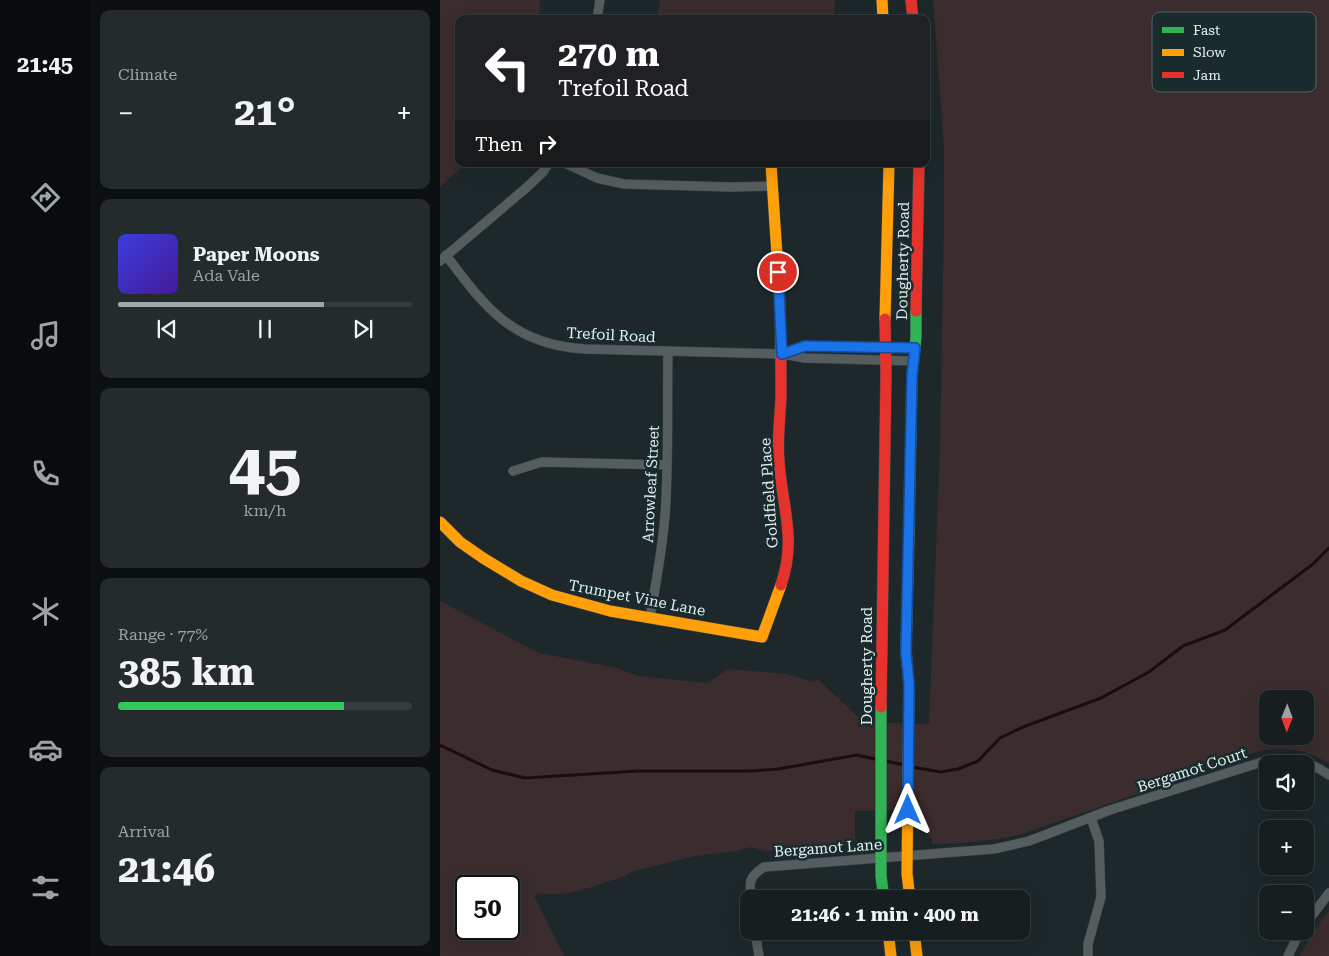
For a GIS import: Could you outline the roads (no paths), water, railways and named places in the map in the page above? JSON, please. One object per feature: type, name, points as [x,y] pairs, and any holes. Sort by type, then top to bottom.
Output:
[{"type":"main road","points":[[882,0],[883,15]]},
{"type":"main road","points":[[911,0],[913,15]]},
{"type":"main road","name":"Goldfield Place","points":[[762,636],[786,570],[789,544],[788,519],[779,461],[782,354],[771,167]]},
{"type":"main road","name":"Dougherty Road","points":[[883,890],[880,811],[886,361],[885,277],[890,167]]},
{"type":"main road","name":"Dougherty Road","points":[[909,890],[907,874],[909,684],[906,652],[919,167]]},
{"type":"main road","name":"Trumpet Vine Lane","points":[[440,522],[453,538],[482,558],[520,580],[560,598],[650,618],[762,636]]},
{"type":"main road","points":[[889,940],[891,956]]},
{"type":"main road","points":[[915,940],[917,956]]},
{"type":"street","points":[[598,15],[600,0]]},
{"type":"street","points":[[443,258],[526,188],[546,167]]},
{"type":"street","points":[[574,167],[597,178],[624,184],[773,186]]},
{"type":"street","name":"Trefoil Road","points":[[443,258],[480,299],[507,324],[530,338],[570,348],[782,354],[805,358],[913,361]]},
{"type":"street","name":"Trefoil Road","points":[[782,354],[805,346],[915,348]]},
{"type":"street","name":"Arrowleaf Street","points":[[650,618],[661,548],[667,465],[668,352]]},
{"type":"street","points":[[513,472],[542,462],[667,465]]},
{"type":"street","name":"Bergamot Court","points":[[908,856],[994,849],[1028,841],[1091,818],[1265,761],[1299,760],[1314,765],[1329,775]]},
{"type":"street","points":[[1088,956],[1088,944],[1102,897],[1099,842],[1091,818]]},
{"type":"street","name":"Bergamot Lane","points":[[750,890],[752,875],[764,867],[908,856]]},
{"type":"street","points":[[1314,913],[1329,893]]},
{"type":"street","points":[[756,940],[759,956]]},
{"type":"street","points":[[1288,956],[1296,940]]},
{"type":"waterway","points":[[912,767],[941,772],[958,769],[978,761],[1000,738],[1023,727],[1101,698],[1149,672],[1183,646],[1225,630],[1313,564],[1329,548]]},
{"type":"waterway","points":[[440,745],[492,770],[525,778],[638,771],[750,771],[778,769],[857,755],[879,760]]},
{"type":"waterway","points":[[885,761],[906,765]]}]
